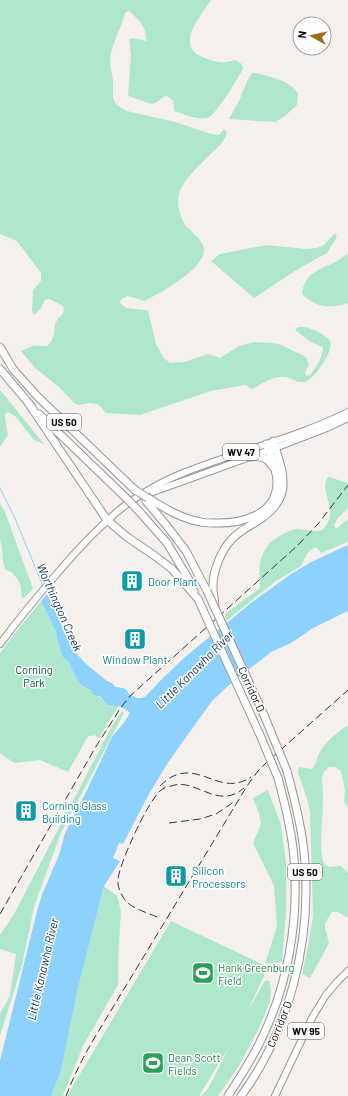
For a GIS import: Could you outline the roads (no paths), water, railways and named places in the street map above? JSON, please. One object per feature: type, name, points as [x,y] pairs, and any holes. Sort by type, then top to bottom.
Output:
[{"type":"highway","name":"US 50","points":[[0,347],[13,369],[38,397],[147,500]]},
{"type":"highway","name":"Corridor D","points":[[0,369],[29,404],[136,508],[167,543],[198,598],[278,778],[288,816],[294,857],[295,893],[292,942],[283,983],[270,1020],[260,1044],[228,1096]]},
{"type":"highway","points":[[29,404],[107,520],[127,537],[156,556],[172,569],[198,598]]},
{"type":"highway","points":[[147,500],[184,517],[201,522],[237,522],[250,518],[262,511],[270,503],[277,488],[277,478],[270,446]]},
{"type":"highway","points":[[210,589],[221,552],[232,538],[275,507],[281,496],[283,489],[283,477],[270,446]]},
{"type":"highway","points":[[248,458],[265,458],[275,471]]},
{"type":"highway","name":"Corridor D","points":[[147,500],[186,551],[210,589],[216,609],[287,771],[299,818],[305,863],[306,900],[303,934],[296,975],[278,1029],[264,1059],[241,1096]]},
{"type":"main road","name":"WV 47","points":[[136,498],[191,477],[248,458],[270,446],[348,412]]},
{"type":"main road","name":"WV 47","points":[[0,644],[29,606],[68,561],[107,520],[136,498],[183,473],[327,428],[348,418]]},
{"type":"main road","name":"WV 95","points":[[275,1096],[320,1003],[348,971]]},
{"type":"water","name":"Little Kanawha River","points":[[348,545],[348,611],[313,628],[291,643],[271,652],[228,686],[212,701],[169,761],[149,794],[123,844],[119,843],[113,858],[120,861],[104,886],[78,988],[61,1071],[51,1096],[0,1096],[0,1061],[42,895],[59,855],[65,833],[113,735],[130,713],[117,706],[107,705],[100,696],[94,695],[90,690],[82,686],[76,678],[68,661],[63,657],[56,632],[41,601],[50,591],[54,599],[54,604],[64,632],[77,654],[85,663],[107,681],[112,683],[115,687],[123,688],[127,690],[129,694],[137,698],[142,698],[146,696],[185,657],[251,603],[291,574],[311,562]]},
{"type":"waterway","name":"Worthington Creek","points":[[0,488],[14,516],[43,586]]},
{"type":"railway","points":[[0,914],[95,748],[129,697],[297,546],[318,524],[348,485]]},
{"type":"railway","points":[[66,1096],[80,1063],[93,1040],[247,786],[267,762],[348,690]]},
{"type":"railway","points":[[160,786],[173,777],[184,773],[195,774],[227,783],[239,783],[251,777]]},
{"type":"railway","points":[[157,917],[129,904],[123,897],[118,886],[120,871],[124,860],[148,807],[164,788],[180,784],[216,795],[225,796],[234,794],[244,788]]},
{"type":"railway","points":[[169,823],[200,819],[216,814],[235,801]]},
{"type":"place","name":"Door Plant","points":[[132,581]]},
{"type":"place","name":"Window Plant","points":[[135,639]]},
{"type":"place","name":"Corning Glass Building","points":[[26,811]]},
{"type":"place","name":"Silicon Processors","points":[[176,876]]},
{"type":"place","name":"Hank Greenburg Field","points":[[203,973]]},
{"type":"place","name":"Dean Scott Fields","points":[[153,1063]]},
{"type":"park label","name":"Corning Park","points":[[34,675]]}]
